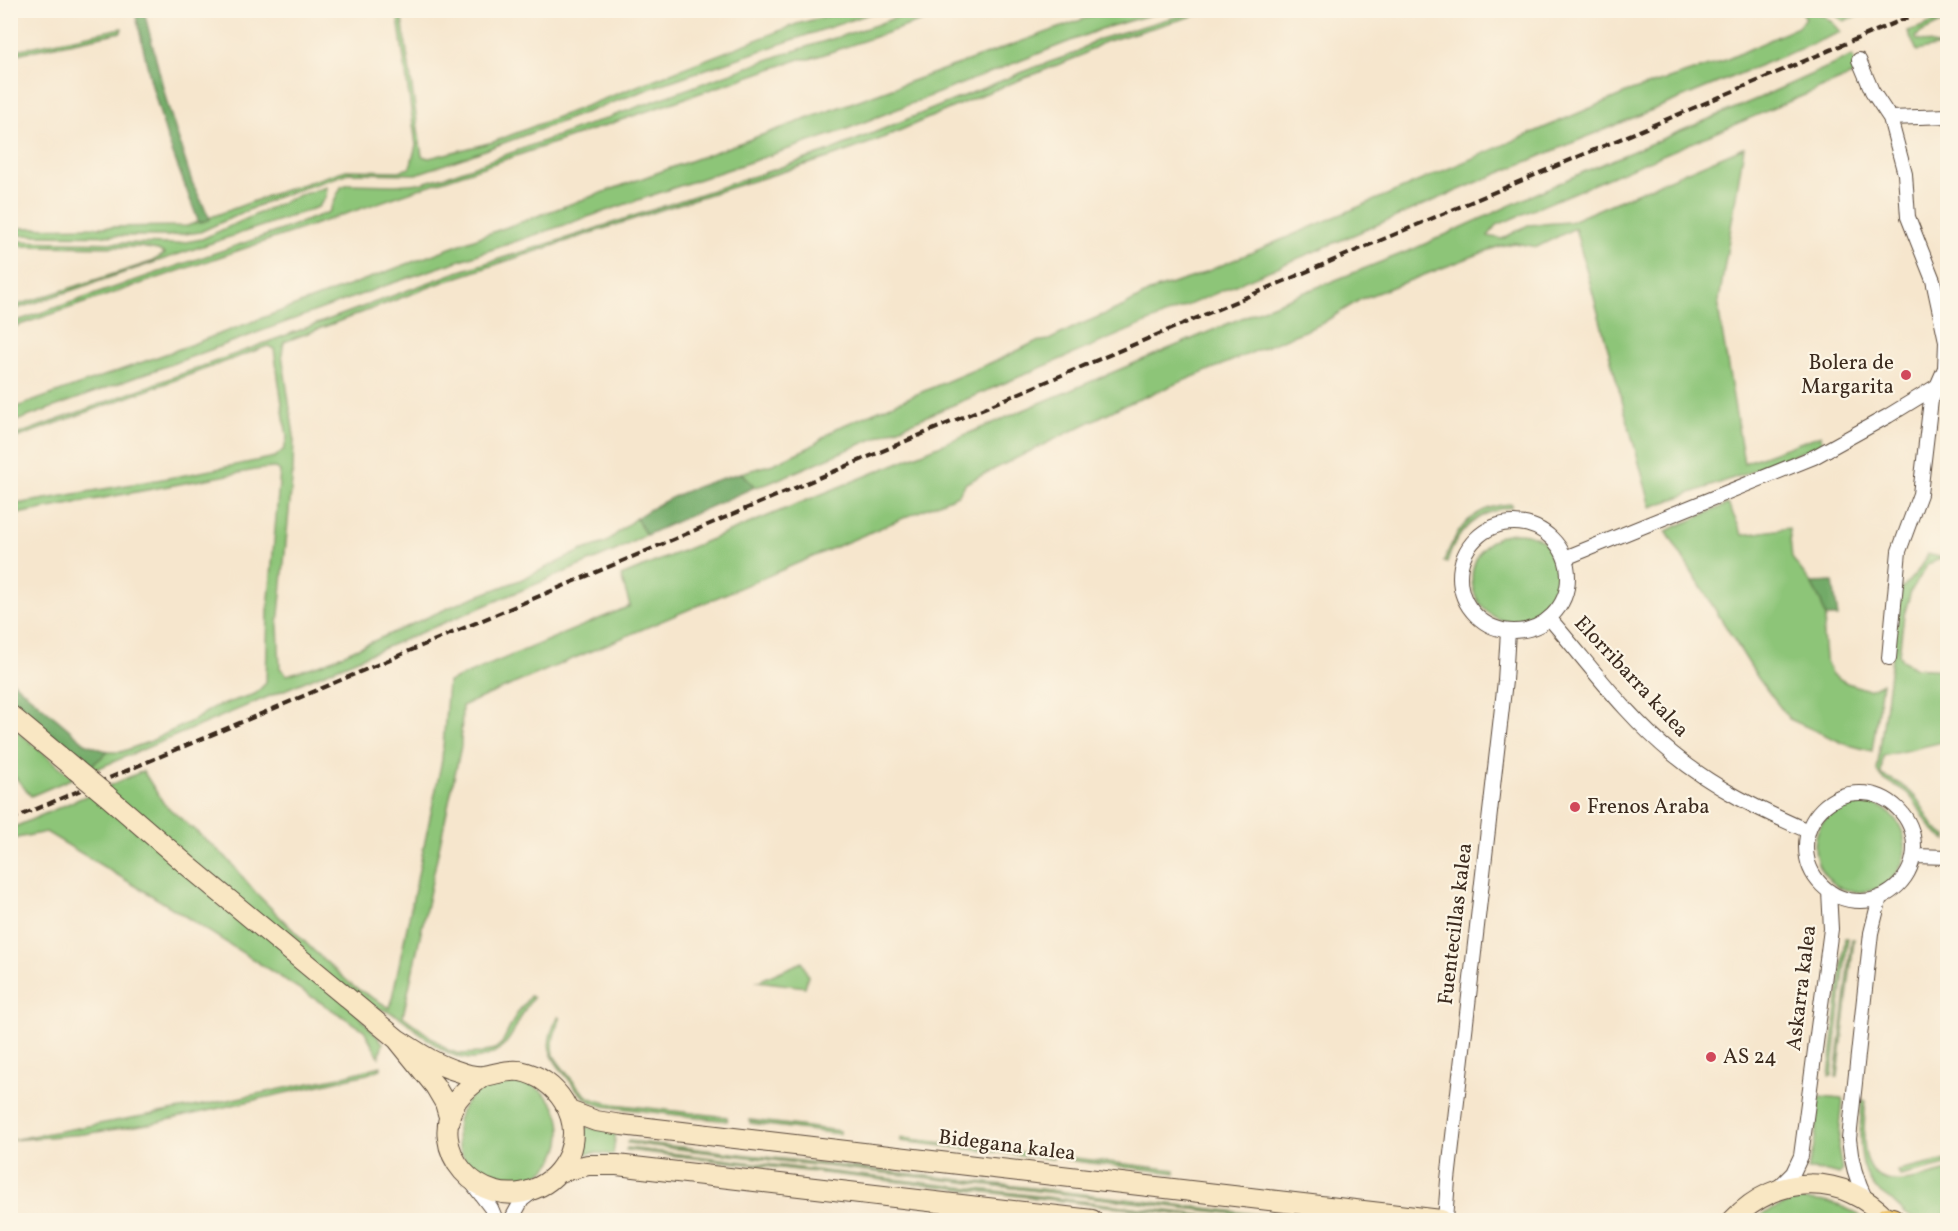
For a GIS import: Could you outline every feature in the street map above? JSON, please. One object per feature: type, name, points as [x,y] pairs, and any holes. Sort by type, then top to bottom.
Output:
[{"type":"street","points":[[1859,60],[1872,91],[1890,118],[1905,174],[1908,217],[1933,280],[1947,343],[1946,368],[1942,384],[1930,400],[1920,494],[1899,551],[1889,658]]},
{"type":"street","points":[[1890,118],[1947,116]]},
{"type":"street","points":[[1933,280],[1947,282]]},
{"type":"street","points":[[1565,558],[1814,457],[1942,384]]},
{"type":"street","points":[[1514,523],[1530,525],[1545,532],[1557,543],[1565,558],[1569,574],[1568,591],[1561,606],[1550,619],[1537,627],[1523,631],[1508,631],[1492,627],[1478,618],[1468,606],[1461,590],[1460,574],[1463,558],[1471,544],[1483,533],[1498,526],[1514,523]]},
{"type":"street","name":"Elorribarra kalea","points":[[1550,619],[1628,711],[1673,754],[1750,805],[1808,831]]},
{"type":"street","name":"Fuentecillas kalea","points":[[1443,1221],[1505,681],[1508,631]]},
{"type":"street","points":[[10,715],[397,1039],[443,1067],[484,1076]]},
{"type":"street","points":[[1856,793],[1873,794],[1888,800],[1900,810],[1910,824],[1914,840],[1914,856],[1910,869],[1902,881],[1880,897],[1854,900],[1841,897],[1829,891],[1819,882],[1812,870],[1807,858],[1808,831],[1815,817],[1826,804],[1840,796],[1856,793]]},
{"type":"street","points":[[1914,856],[1947,857]]},
{"type":"street","name":"Askarra kalea","points":[[1777,1190],[1793,1173],[1801,1156],[1831,929],[1829,891]]},
{"type":"street","points":[[1866,1200],[1856,1181],[1851,1163],[1849,1139],[1871,933],[1880,897]]},
{"type":"street","points":[[397,1039],[435,1086],[445,1103],[450,1120]]},
{"type":"street","points":[[496,1221],[491,1208],[456,1162],[449,1141],[450,1120],[456,1102],[468,1087],[484,1076],[508,1070],[536,1076],[550,1084],[561,1096],[569,1111],[573,1132],[569,1153],[558,1172],[522,1200],[511,1221]]},
{"type":"street","name":"Bidegana kalea","points":[[569,1111],[596,1121],[622,1125],[1443,1221]]},
{"type":"street","points":[[558,1172],[588,1165],[617,1165],[1092,1221]]},
{"type":"street","points":[[469,1179],[481,1187],[510,1194],[524,1193],[538,1188]]},
{"type":"street","points":[[1733,1221],[1760,1197],[1800,1184],[1823,1185],[1845,1190],[1866,1200],[1889,1220]]},
{"type":"green space","points":[[135,11],[144,11],[167,103],[192,182],[210,219],[199,223],[167,138],[151,82]]},
{"type":"green space","points":[[397,11],[401,11],[422,156],[429,158],[493,142],[797,24],[846,11],[878,11],[665,83],[416,174],[349,173],[277,197],[200,232],[168,236],[11,235],[11,228],[187,226],[346,170],[399,171],[410,168],[416,145]]},
{"type":"green space","points":[[912,11],[951,11],[810,59],[800,59],[11,328],[11,323],[329,212],[341,187],[349,184],[422,183],[447,176],[781,55],[876,25]]},
{"type":"green space","points":[[1106,11],[1164,11],[1101,29],[839,132],[387,285],[11,423],[11,409]]},
{"type":"green space","points":[[1195,11],[1210,11],[1104,42],[1080,56],[979,96],[878,140],[831,157],[694,199],[443,282],[284,342],[282,354],[294,436],[293,470],[278,625],[280,668],[287,675],[322,664],[464,601],[520,580],[583,550],[605,543],[636,518],[646,535],[615,551],[87,773],[11,707],[11,701],[91,765],[108,752],[121,752],[151,741],[194,720],[214,707],[255,694],[266,683],[268,611],[280,471],[275,468],[261,469],[11,515],[11,505],[275,457],[284,449],[287,438],[274,349],[268,346],[11,440],[11,437],[457,272],[824,153],[1073,54],[1096,40]]},
{"type":"green space","points":[[1801,11],[1824,16],[1841,32],[1485,179],[767,484],[755,487],[741,473],[773,464],[810,447],[837,428],[1035,342],[1049,340],[1124,306],[1153,290],[1194,277],[1628,92],[1721,62],[1798,27],[1806,18]]},
{"type":"green space","points":[[1829,11],[1871,11],[1844,21]]},
{"type":"green space","points":[[1947,16],[1947,20],[1916,37],[1917,40],[1940,46],[1917,51],[1908,32]]},
{"type":"green space","points":[[122,28],[121,32],[11,55],[11,51]]},
{"type":"green space","points":[[1852,56],[1859,72],[1497,225],[1488,236],[1502,239],[1528,225],[1569,222],[1744,147],[1718,307],[1744,463],[1821,435],[1822,444],[1651,507],[1575,228],[1537,247],[1515,243],[1500,246],[1361,299],[1321,324],[1120,407],[966,483],[958,495],[462,706],[461,746],[403,1016],[448,1050],[459,1054],[482,1053],[495,1049],[502,1043],[516,1015],[530,996],[533,998],[506,1043],[486,1056],[472,1059],[459,1057],[446,1051],[433,1044],[398,1016],[373,1006],[343,984],[352,1008],[383,1043],[379,1057],[364,1030],[169,906],[46,832],[17,838],[11,842],[10,829],[143,771],[164,804],[226,857],[256,893],[313,950],[354,987],[390,1008],[442,760],[448,682],[630,606],[621,576],[910,458],[1270,306],[1416,248],[1586,171]]},
{"type":"green space","points":[[327,187],[326,197],[318,207],[11,311],[11,307],[151,262],[165,254],[158,250],[140,247],[11,246],[11,241],[175,244],[202,239],[299,195]]},
{"type":"green space","points":[[741,473],[755,487],[646,535],[636,518],[687,491]]},
{"type":"green space","points":[[1512,504],[1512,507],[1489,513],[1470,524],[1456,541],[1447,563],[1444,562],[1455,538],[1468,521],[1487,509]]},
{"type":"green space","points":[[1728,504],[1743,535],[1789,528],[1792,558],[1811,583],[1826,617],[1823,635],[1825,658],[1831,674],[1847,683],[1869,690],[1882,683],[1872,751],[1845,744],[1789,719],[1758,678],[1666,531]]},
{"type":"green space","points":[[1517,533],[1534,536],[1549,546],[1559,561],[1562,578],[1559,595],[1549,610],[1534,620],[1517,623],[1500,620],[1485,610],[1475,595],[1472,578],[1475,561],[1485,546],[1500,536]]},
{"type":"green space","points":[[1928,554],[1943,558],[1928,564],[1911,591],[1904,615],[1899,654],[1902,660],[1916,668],[1947,670],[1947,741],[1883,756],[1881,775],[1901,785],[1913,795],[1933,825],[1947,836],[1947,840],[1934,831],[1907,793],[1886,781],[1877,771],[1901,589],[1917,572]]},
{"type":"green space","points":[[1833,582],[1838,617],[1826,617],[1811,583]]},
{"type":"green space","points":[[11,680],[85,743],[108,752],[91,766],[11,701]]},
{"type":"green space","points":[[10,725],[73,778],[31,796],[11,772]]},
{"type":"green space","points":[[1860,802],[1885,810],[1897,822],[1905,847],[1897,872],[1885,884],[1860,892],[1835,884],[1823,872],[1815,847],[1823,822],[1835,810]]},
{"type":"green space","points":[[1845,938],[1848,938],[1832,1076],[1829,1076]]},
{"type":"green space","points":[[1852,939],[1854,939],[1838,1077],[1836,1077]]},
{"type":"green space","points":[[802,962],[808,976],[805,987],[758,981]]},
{"type":"green space","points":[[558,1017],[560,1018],[553,1041],[554,1055],[574,1082],[589,1097],[613,1104],[727,1117],[727,1121],[603,1106],[588,1100],[563,1073],[550,1052],[550,1037]]},
{"type":"green space","points":[[381,1066],[381,1069],[367,1074],[155,1123],[84,1134],[11,1140],[203,1105],[340,1077]]},
{"type":"green space","points":[[509,1080],[529,1084],[546,1095],[557,1112],[561,1132],[557,1152],[546,1169],[529,1180],[509,1184],[489,1180],[472,1169],[461,1152],[457,1132],[461,1112],[472,1095],[489,1084]]},
{"type":"green space","points":[[1820,1097],[1843,1099],[1838,1147],[1842,1171],[1839,1174],[1808,1170],[1814,1146]]},
{"type":"green space","points":[[1862,1100],[1866,1101],[1864,1140],[1869,1165],[1876,1174],[1886,1180],[1901,1181],[1947,1171],[1947,1214],[1922,1220],[1910,1217],[1876,1189],[1869,1180],[1860,1147]]},
{"type":"green space","points":[[750,1120],[839,1131],[839,1134],[750,1123]]},
{"type":"green space","points":[[581,1126],[616,1132],[613,1155],[579,1154],[583,1140]]},
{"type":"green space","points":[[901,1138],[1053,1156],[1053,1159],[901,1141]]},
{"type":"green space","points":[[628,1141],[1306,1220],[1287,1220],[627,1143]]},
{"type":"green space","points":[[627,1148],[1244,1220],[1227,1220],[626,1150]]},
{"type":"green space","points":[[1066,1157],[1175,1170],[1175,1173],[1066,1160]]},
{"type":"green space","points":[[1947,1160],[1947,1165],[1900,1176],[1898,1171]]},
{"type":"green space","points":[[1804,1200],[1836,1205],[1865,1220],[1754,1220],[1777,1207]]},
{"type":"railway","points":[[10,820],[1925,10]]},
{"type":"place","name":"Bolera de Margarita","points":[[1906,375]]},
{"type":"place","name":"Frenos Araba","points":[[1575,807]]},
{"type":"place","name":"AS 24","points":[[1711,1057]]}]
